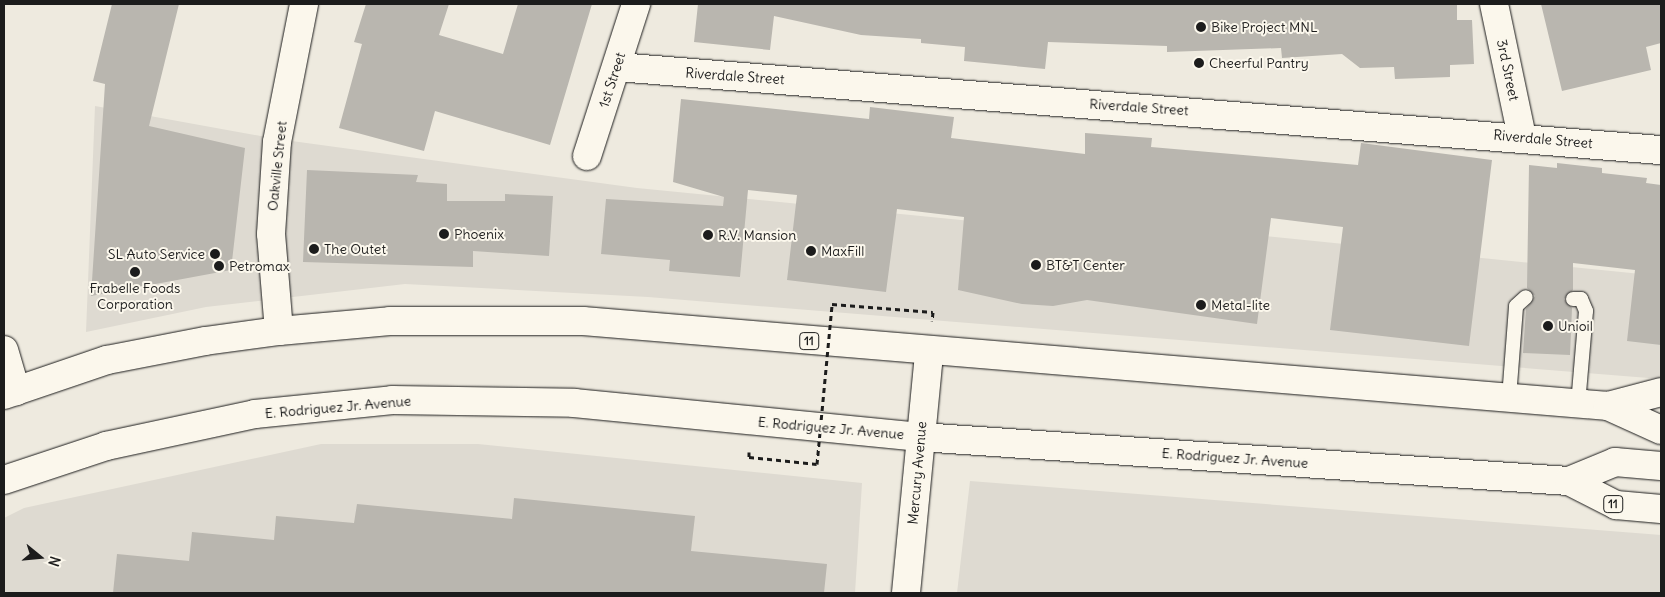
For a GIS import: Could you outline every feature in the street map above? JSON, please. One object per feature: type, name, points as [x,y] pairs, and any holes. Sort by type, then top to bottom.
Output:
[{"type":"main road","name":"Oakville Street","points":[[279,331],[270,234],[277,142],[304,4]]},
{"type":"main road","name":"1st Street","points":[[588,156],[636,4]]},
{"type":"main road","name":"3rd Street","points":[[1494,4],[1522,137]]},
{"type":"main road","name":"Riverdale Street","points":[[616,67],[1522,137],[1661,150]]},
{"type":"main road","name":"11","points":[[10,393],[107,360],[206,340],[279,331],[390,322],[583,321],[929,352],[1608,406],[1661,392]]},
{"type":"main road","points":[[4,350],[10,393]]},
{"type":"main road","name":"Mercury Avenue","points":[[906,593],[929,352]]},
{"type":"main road","name":"E. Rodriguez Jr. Avenue","points":[[4,480],[106,446],[255,414],[392,400],[574,404],[920,436],[1569,481],[1616,506],[1661,509]]},
{"type":"main road","name":"11","points":[[1608,406],[1660,430]]},
{"type":"main road","name":"11","points":[[1569,481],[1614,462],[1659,466]]},
{"type":"lane","points":[[1509,398],[1516,306],[1526,297]]},
{"type":"lane","points":[[1573,299],[1581,299],[1586,311],[1578,404]]},
{"type":"path","points":[[748,457],[816,464],[832,304],[933,312]]},
{"type":"shaded area","points":[[95,106],[277,139],[637,188],[971,221],[1105,220],[1661,276],[1661,379],[648,297],[405,284],[206,307],[86,332]]},
{"type":"shaded area","points":[[321,444],[478,444],[862,483],[855,593],[4,593],[4,518],[24,508]]},
{"type":"shaded area","points":[[970,481],[1661,535],[1661,593],[957,593]]},
{"type":"building","points":[[112,4],[179,4],[149,126],[245,148],[231,270],[91,296],[105,84],[93,81]]},
{"type":"building","points":[[366,4],[449,4],[439,35],[503,54],[518,4],[592,4],[550,145],[435,111],[424,151],[339,128],[362,44],[354,42]]},
{"type":"building","points":[[698,4],[1457,4],[1457,20],[1472,20],[1474,64],[1450,65],[1450,77],[1395,79],[1394,67],[1360,68],[1342,54],[1282,58],[1281,48],[1167,52],[1167,46],[1048,42],[1045,69],[964,61],[965,47],[921,43],[921,39],[861,35],[774,16],[770,50],[694,42]]},
{"type":"building","points":[[1541,4],[1661,4],[1661,43],[1646,47],[1651,70],[1562,91]]},
{"type":"building","points":[[681,99],[869,119],[870,107],[954,117],[951,138],[1085,154],[1085,133],[1152,138],[1151,147],[1358,165],[1361,143],[1492,160],[1469,346],[1330,330],[1343,227],[1271,218],[1257,324],[1087,300],[1053,306],[1022,304],[958,290],[964,217],[897,209],[886,292],[787,280],[797,195],[748,190],[740,277],[669,271],[670,260],[601,254],[606,199],[723,206],[724,197],[673,182]]},
{"type":"building","points":[[1557,163],[1602,168],[1602,173],[1647,178],[1646,183],[1661,185],[1661,345],[1627,341],[1635,270],[1573,263],[1573,290],[1564,299],[1572,308],[1570,355],[1523,353],[1526,309],[1535,296],[1527,288],[1529,165],[1557,168]]},
{"type":"building","points":[[307,170],[418,175],[416,182],[447,184],[447,201],[505,201],[505,194],[553,196],[549,256],[473,251],[473,267],[303,262]]},
{"type":"building","points":[[514,498],[695,516],[691,551],[827,564],[824,593],[113,593],[117,554],[189,561],[192,532],[274,540],[276,516],[354,523],[357,504],[512,519]]},
{"type":"place","name":"Bike Project MNL","points":[[1201,27]]},
{"type":"place","name":"Cheerful Pantry","points":[[1199,63]]},
{"type":"place","name":"Phoenix","points":[[444,234]]},
{"type":"place","name":"R.V. Mansion","points":[[708,235]]},
{"type":"place","name":"The Outet","points":[[314,249]]},
{"type":"place","name":"MaxFill","points":[[811,251]]},
{"type":"place","name":"SL Auto Service","points":[[215,254]]},
{"type":"place","name":"BT&T Center","points":[[1036,265]]},
{"type":"place","name":"Petromax","points":[[219,266]]},
{"type":"place","name":"Frabelle Foods Corporation","points":[[135,272]]},
{"type":"place","name":"Metal-lite","points":[[1201,305]]},
{"type":"place","name":"Unioil","points":[[1548,326]]}]
